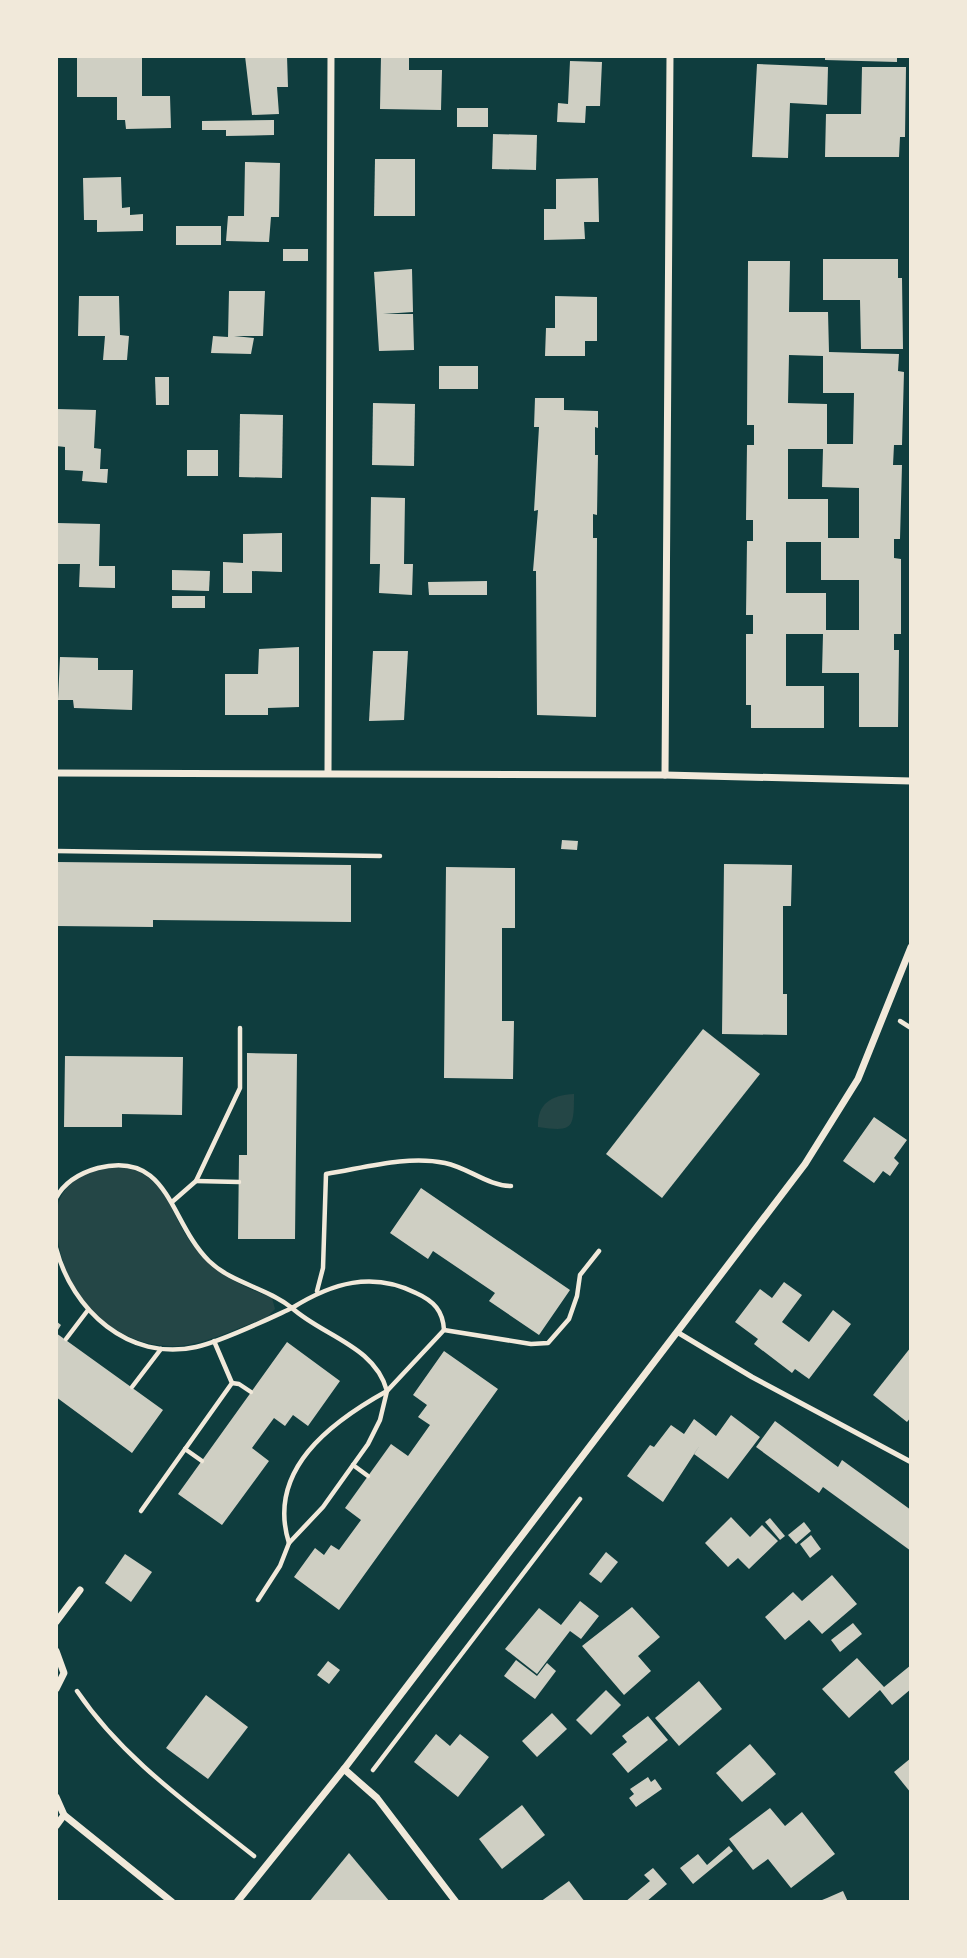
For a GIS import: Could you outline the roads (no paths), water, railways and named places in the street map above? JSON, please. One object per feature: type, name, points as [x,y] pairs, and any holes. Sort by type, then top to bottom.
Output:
[{"type":"street","points":[[328,772],[331,56]]},
{"type":"street","points":[[665,775],[670,56]]},
{"type":"street","points":[[56,773],[665,775],[911,781]]},
{"type":"street","points":[[237,1902],[344,1769],[805,1164],[858,1079],[911,947]]},
{"type":"street","points":[[56,1622],[80,1590]]},
{"type":"street","points":[[56,1651],[64,1673],[56,1689]]},
{"type":"street","points":[[344,1769],[377,1798],[456,1902]]},
{"type":"street","points":[[56,1797],[64,1815],[172,1902]]},
{"type":"street","points":[[56,1826],[64,1815]]},
{"type":"lane","points":[[677,1332],[752,1377],[911,1462]]}]
